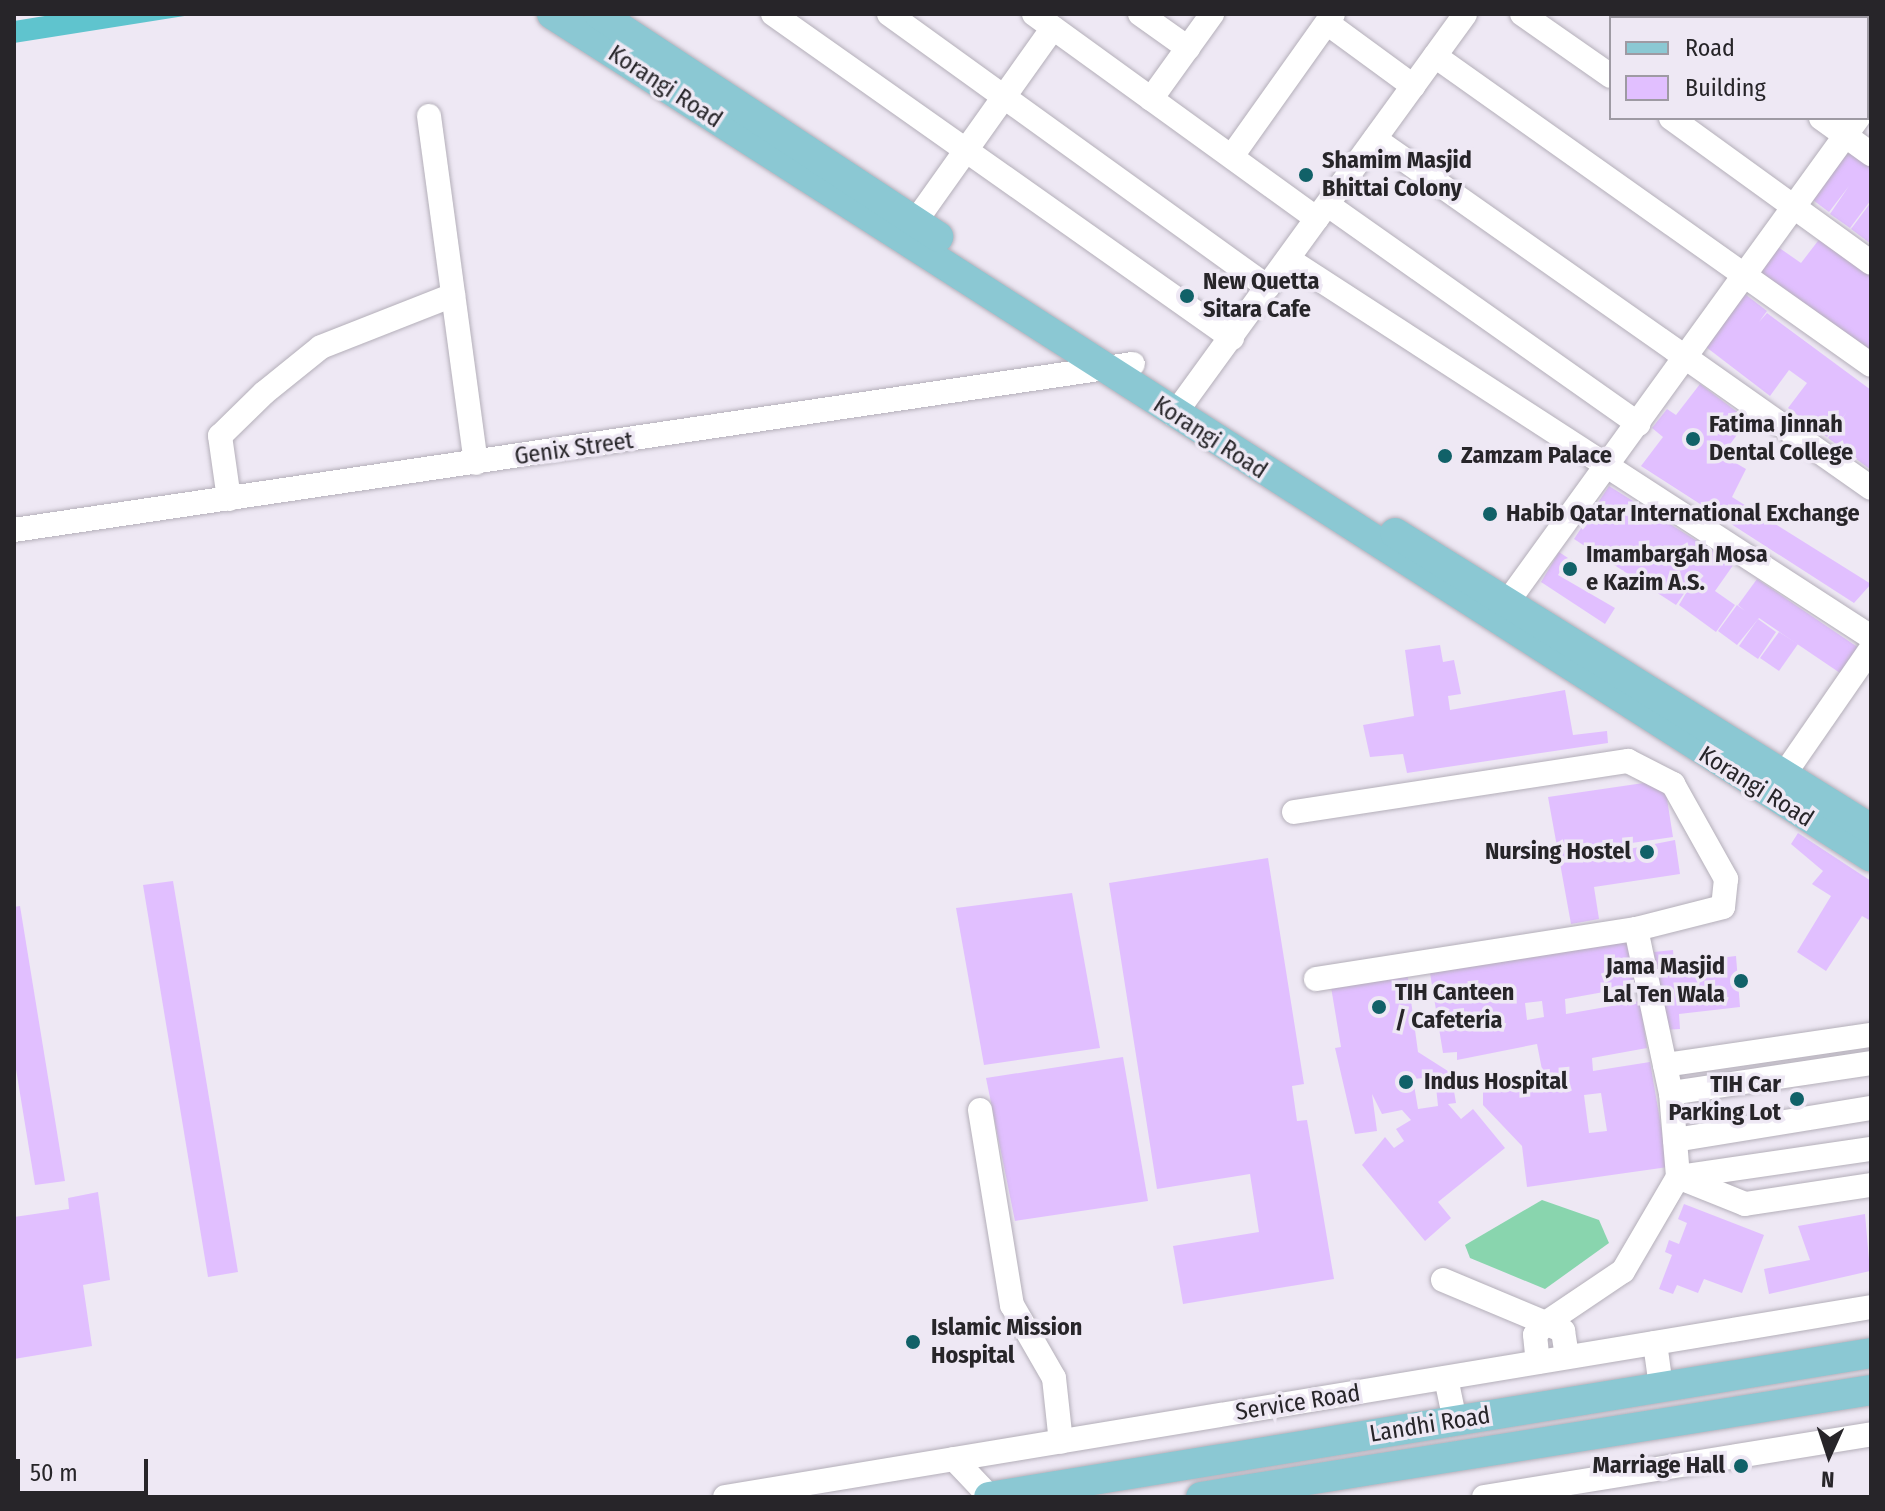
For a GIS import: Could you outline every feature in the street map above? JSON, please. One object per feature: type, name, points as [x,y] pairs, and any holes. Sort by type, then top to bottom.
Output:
[{"type":"main road","name":"Korangi Road","points":[[552,14],[650,62],[915,222],[1120,367]]},
{"type":"main road","name":"Korangi Road","points":[[599,14],[624,22],[650,62],[1500,612],[1871,857]]},
{"type":"main road","name":"Korangi Road","points":[[1500,612],[1871,829]]},
{"type":"main road","name":"Landhi Road","points":[[990,1497],[1871,1353]]},
{"type":"main road","name":"Landhi Road","points":[[1201,1497],[1871,1390]]},
{"type":"street","points":[[773,14],[962,151],[1232,338]]},
{"type":"street","points":[[889,14],[1268,287]]},
{"type":"street","points":[[1140,14],[1188,48]]},
{"type":"street","points":[[1151,99],[1212,14]]},
{"type":"street","points":[[1181,408],[1465,14]]},
{"type":"street","points":[[1522,14],[1609,75]]},
{"type":"street","points":[[1232,156],[1330,19],[1413,86]]},
{"type":"street","points":[[915,222],[962,151],[1003,97],[1043,21],[1232,156],[1323,212],[1638,424]]},
{"type":"street","points":[[1435,56],[1871,365]]},
{"type":"street","points":[[429,116],[476,463]]},
{"type":"street","points":[[1674,120],[1796,205],[1871,263]]},
{"type":"street","points":[[1828,120],[1851,127],[1871,154]]},
{"type":"street","points":[[1500,612],[1851,127]]},
{"type":"street","points":[[1375,139],[1871,488]]},
{"type":"street","points":[[1288,259],[1871,637]]},
{"type":"street","points":[[229,499],[220,436],[264,393],[321,347],[453,295]]},
{"type":"street","name":"Genix Street","points":[[14,530],[1120,367]]},
{"type":"street","points":[[1783,776],[1871,649]]},
{"type":"street","points":[[1294,812],[1619,760],[1646,765],[1682,794],[1730,892],[1723,907],[1636,929],[1316,979]]},
{"type":"street","points":[[1538,1362],[1535,1335],[1546,1323],[1623,1271],[1678,1177],[1671,1093],[1636,929]]},
{"type":"street","points":[[1665,1065],[1871,1035]]},
{"type":"street","points":[[1671,1093],[1871,1063]]},
{"type":"street","points":[[1675,1140],[1871,1108]]},
{"type":"street","points":[[980,1110],[1012,1305],[1054,1378],[1061,1442]]},
{"type":"street","points":[[1678,1177],[1871,1149]]},
{"type":"street","points":[[1678,1177],[1745,1204],[1871,1185]]},
{"type":"street","points":[[1443,1280],[1563,1331],[1567,1357]]},
{"type":"street","name":"Service Road","points":[[725,1497],[1871,1307]]},
{"type":"street","points":[[1655,1343],[1661,1387]]},
{"type":"street","points":[[1446,1378],[1455,1421]]},
{"type":"street","points":[[1484,1497],[1871,1434]]},
{"type":"street","points":[[954,1459],[990,1497]]},
{"type":"green space","points":[[1542,1200],[1599,1220],[1609,1243],[1545,1289],[1470,1258],[1465,1245]]},
{"type":"water","points":[[57,14],[197,14],[14,43],[14,21]]},
{"type":"building","points":[[1849,146],[1871,163],[1871,200],[1850,228],[1830,214],[1849,186],[1829,212],[1809,197]]},
{"type":"building","points":[[1871,202],[1871,244],[1851,229]]},
{"type":"building","points":[[1821,237],[1871,275],[1871,355],[1759,273],[1778,247],[1801,263]]},
{"type":"building","points":[[1745,294],[1767,311],[1759,322],[1767,313],[1871,390],[1871,470],[1828,438],[1847,412],[1827,437],[1788,408],[1807,383],[1789,370],[1770,396],[1706,347]]},
{"type":"building","points":[[1700,384],[1748,420],[1722,455],[1746,469],[1732,497],[1871,584],[1854,603],[1641,466],[1663,437],[1652,428],[1667,409],[1676,415]]},
{"type":"building","points":[[1609,486],[1734,564],[1715,591],[1735,605],[1716,632],[1679,605],[1695,578],[1676,605],[1574,539]]},
{"type":"building","points":[[1559,552],[1568,558],[1558,575],[1615,608],[1605,624],[1541,582]]},
{"type":"building","points":[[1757,579],[1859,648],[1840,673],[1759,618],[1737,645],[1718,631],[1737,605],[1745,611],[1738,605]]},
{"type":"building","points":[[1758,619],[1776,632],[1758,659],[1739,646]]},
{"type":"building","points":[[1779,632],[1798,644],[1779,671],[1760,658]]},
{"type":"building","points":[[1440,645],[1443,662],[1454,660],[1461,694],[1448,696],[1450,710],[1565,690],[1573,735],[1607,731],[1608,743],[1407,773],[1403,754],[1370,757],[1363,725],[1414,716],[1405,650]]},
{"type":"building","name":"Nursing Hostel","points":[[1664,780],[1673,837],[1590,849],[1598,855],[1675,840],[1680,874],[1594,887],[1599,919],[1571,924],[1548,797]]},
{"type":"building","points":[[1798,833],[1871,881],[1871,921],[1862,916],[1826,971],[1797,952],[1831,896],[1812,884],[1823,871],[1791,844]]},
{"type":"building","points":[[1268,858],[1304,1084],[1292,1086],[1297,1121],[1307,1120],[1334,1279],[1183,1304],[1173,1246],[1259,1232],[1250,1174],[1157,1189],[1109,883]]},
{"type":"building","points":[[173,881],[238,1272],[208,1277],[143,885]]},
{"type":"building","points":[[1072,893],[1100,1048],[984,1065],[956,908]]},
{"type":"building","points":[[20,906],[65,1181],[35,1185],[14,1057],[14,907]]},
{"type":"building","points":[[1628,939],[1637,986],[1565,999],[1566,1014],[1640,1001],[1647,1048],[1592,1058],[1593,1071],[1650,1062],[1668,1167],[1527,1187],[1522,1146],[1483,1105],[1483,1089],[1544,1080],[1537,1044],[1457,1060],[1457,1052],[1443,1053],[1430,973]],"holes":[[[1542,1001],[1544,1017],[1527,1020],[1525,1003]],[[1601,1093],[1607,1131],[1589,1133],[1584,1095]]]},
{"type":"building","points":[[1673,950],[1674,963],[1736,956],[1740,1007],[1679,1014],[1680,1029],[1663,1030],[1654,952]]},
{"type":"building","points":[[1407,971],[1418,1052],[1451,1073],[1456,1103],[1448,1104],[1461,1119],[1473,1109],[1505,1148],[1438,1202],[1451,1218],[1425,1241],[1362,1165],[1385,1137],[1394,1148],[1404,1141],[1396,1129],[1411,1120],[1402,1110],[1382,1114],[1372,1094],[1377,1131],[1355,1134],[1335,1048],[1341,1047],[1330,981]],"holes":[[[1435,1077],[1438,1106],[1418,1109],[1413,1079]]]},
{"type":"building","points":[[1123,1057],[1148,1201],[1015,1221],[986,1078]]},
{"type":"building","points":[[98,1192],[110,1280],[83,1285],[92,1346],[14,1359],[14,1217],[69,1209],[68,1198]]},
{"type":"building","points":[[1684,1204],[1764,1235],[1742,1293],[1704,1279],[1698,1293],[1677,1285],[1673,1294],[1659,1289],[1672,1255],[1665,1252],[1669,1240],[1679,1244],[1687,1223],[1678,1219]]},
{"type":"building","points":[[1865,1214],[1870,1271],[1769,1294],[1764,1269],[1810,1260],[1798,1226]]},
{"type":"place","name":"Shamim Masjid Bhittai Colony","points":[[1306,175]]},
{"type":"place","name":"New Quetta Sitara Cafe","points":[[1187,296]]},
{"type":"place","name":"Fatima Jinnah Dental College","points":[[1693,439]]},
{"type":"place","name":"Zamzam Palace","points":[[1445,456]]},
{"type":"place","name":"Habib Qatar International Exchange","points":[[1490,514]]},
{"type":"place","name":"Imambargah Mosa e Kazim A.S.","points":[[1570,569]]},
{"type":"place","name":"Nursing Hostel","points":[[1647,852]]},
{"type":"place","name":"Jama Masjid Lal Ten Wala","points":[[1741,981]]},
{"type":"place","name":"TIH Canteen / Cafeteria","points":[[1379,1007]]},
{"type":"place","name":"Indus Hospital","points":[[1406,1082]]},
{"type":"place","name":"TIH Car Parking Lot","points":[[1797,1099]]},
{"type":"place","name":"Islamic Mission Hospital","points":[[913,1342]]},
{"type":"place","name":"Marriage Hall","points":[[1741,1466]]}]
